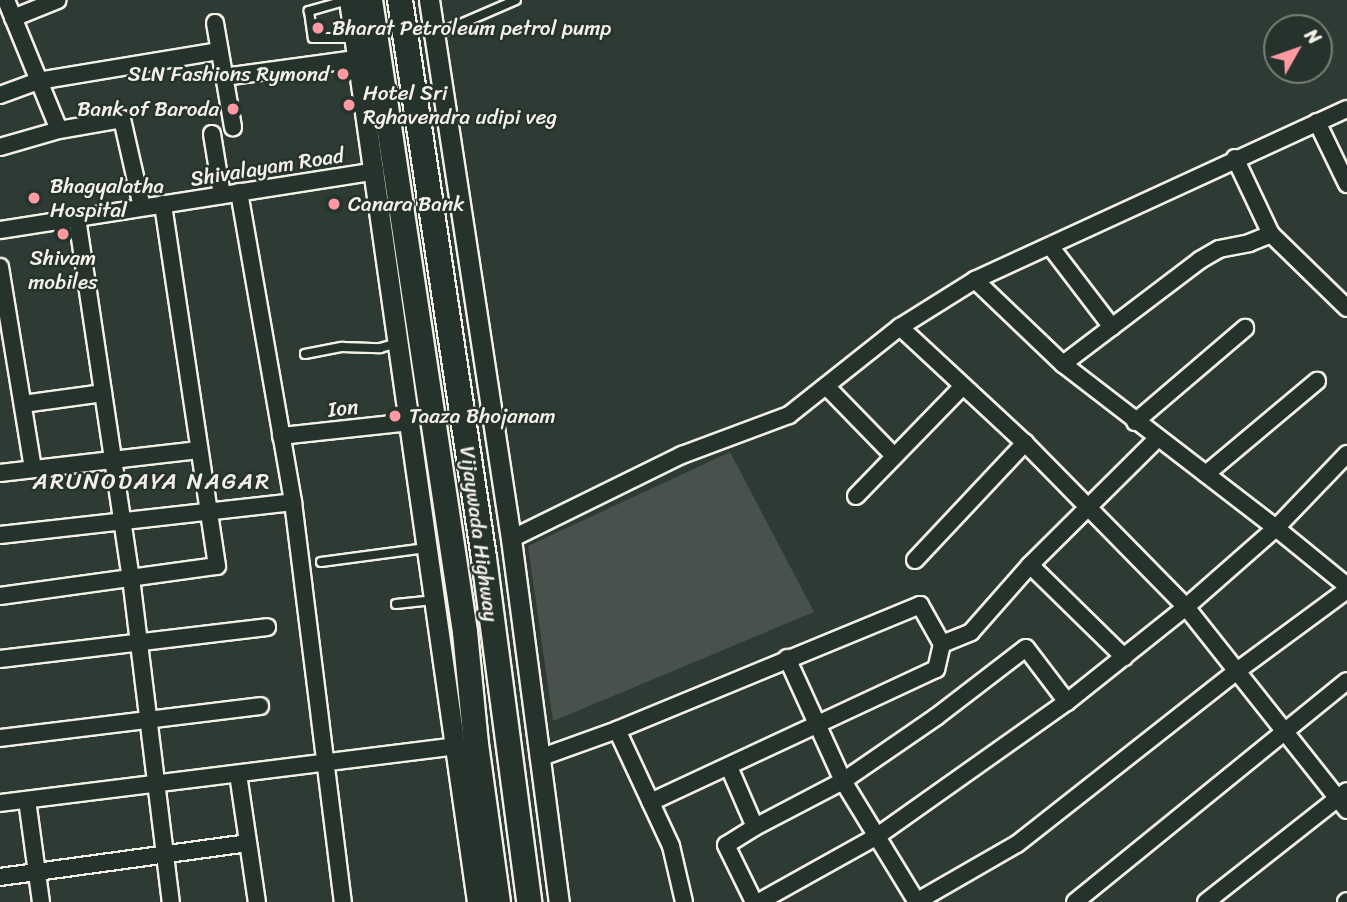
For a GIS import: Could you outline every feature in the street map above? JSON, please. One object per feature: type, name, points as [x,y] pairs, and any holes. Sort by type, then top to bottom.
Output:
[{"type":"highway","name":"Vijaywada Highway","points":[[370,0],[465,632],[476,744],[498,902]]},
{"type":"highway","name":"Vijaywada Highway","points":[[400,0],[482,544],[529,902]]},
{"type":"highway","points":[[494,871],[524,867]]},
{"type":"street","points":[[6,0],[59,130]]},
{"type":"street","points":[[13,18],[58,0]]},
{"type":"street","points":[[349,0],[400,342],[477,902]]},
{"type":"street","points":[[429,0],[511,539],[559,902]]},
{"type":"street","points":[[215,23],[233,127]]},
{"type":"street","points":[[0,95],[38,81],[220,51]]},
{"type":"street","points":[[224,77],[356,59]]},
{"type":"street","points":[[511,539],[682,455],[789,415],[900,327],[975,280],[1347,109]]},
{"type":"street","points":[[0,147],[59,130],[122,120],[142,207]]},
{"type":"street","points":[[1317,122],[1347,184]]},
{"type":"street","points":[[212,134],[222,195]]},
{"type":"street","points":[[1236,158],[1271,234],[1347,308]]},
{"type":"street","name":"Shivalayam Road","points":[[2,225],[77,218],[374,171]]},
{"type":"street","points":[[239,192],[293,502],[323,763],[343,902]]},
{"type":"street","points":[[0,596],[217,566],[163,204]]},
{"type":"street","points":[[77,218],[131,579],[171,902]]},
{"type":"street","points":[[1063,364],[1219,249],[1249,243],[1271,234]]},
{"type":"street","points":[[1050,246],[1112,327]]},
{"type":"street","points":[[0,267],[33,468]]},
{"type":"street","points":[[787,658],[843,782],[916,902],[1017,844],[1347,588],[1276,528],[1063,364],[975,280]]},
{"type":"street","points":[[900,327],[1025,443],[1186,607],[1344,800],[1206,902]]},
{"type":"street","points":[[1135,422],[1245,328]]},
{"type":"street","points":[[1206,474],[1317,381]]},
{"type":"street","points":[[826,386],[894,456]]},
{"type":"street","points":[[856,496],[962,387]]},
{"type":"street","points":[[23,404],[103,393]]},
{"type":"street","name":"Ion","points":[[281,436],[409,422]]},
{"type":"street","points":[[942,644],[971,632],[1030,565],[1158,438]]},
{"type":"street","points":[[915,560],[1025,443]]},
{"type":"street","points":[[0,473],[199,450]]},
{"type":"street","points":[[1067,702],[1026,648],[936,718],[843,782],[726,845],[757,902],[876,837],[1067,702],[1186,607],[1276,528],[1347,454]]},
{"type":"street","points":[[0,535],[293,502]]},
{"type":"street","points":[[1030,565],[1124,657]]},
{"type":"street","points":[[540,758],[617,730],[919,605],[942,644],[936,668],[651,802]]},
{"type":"street","points":[[0,659],[267,626]]},
{"type":"street","points":[[1075,902],[1347,681]]},
{"type":"street","points":[[0,738],[260,706]]},
{"type":"street","points":[[617,730],[671,846],[684,902]]},
{"type":"street","points":[[0,803],[457,746]]},
{"type":"street","points":[[729,767],[755,827]]},
{"type":"street","points":[[238,774],[257,902]]},
{"type":"street","points":[[27,800],[41,902]]},
{"type":"street","points":[[0,877],[247,843]]},
{"type":"lane","points":[[349,0],[309,11],[313,38],[354,38]]},
{"type":"lane","points":[[434,35],[516,0]]},
{"type":"lane","points":[[304,354],[342,347],[380,348],[400,342]]},
{"type":"lane","points":[[321,562],[429,548]]},
{"type":"lane","points":[[396,604],[436,600]]},
{"type":"shaded area","points":[[730,452],[814,612],[553,721],[528,546]]},
{"type":"place","name":"Bharat Petroleum petrol pump","points":[[318,28]]},
{"type":"place","name":"SLN Fashions Rymond","points":[[343,74]]},
{"type":"place","name":"Hotel Sri Rghavendra udipi veg","points":[[349,105]]},
{"type":"place","name":"Bank of Baroda","points":[[233,109]]},
{"type":"place","name":"Bhagyalatha Hospital","points":[[34,198]]},
{"type":"place","name":"Canara Bank","points":[[334,204]]},
{"type":"place","name":"Shivam mobiles","points":[[63,234]]},
{"type":"place","name":"Taaza Bhojanam","points":[[395,416]]},
{"type":"district","name":"ARUNODAYA NAGAR","points":[[152,482]]}]
